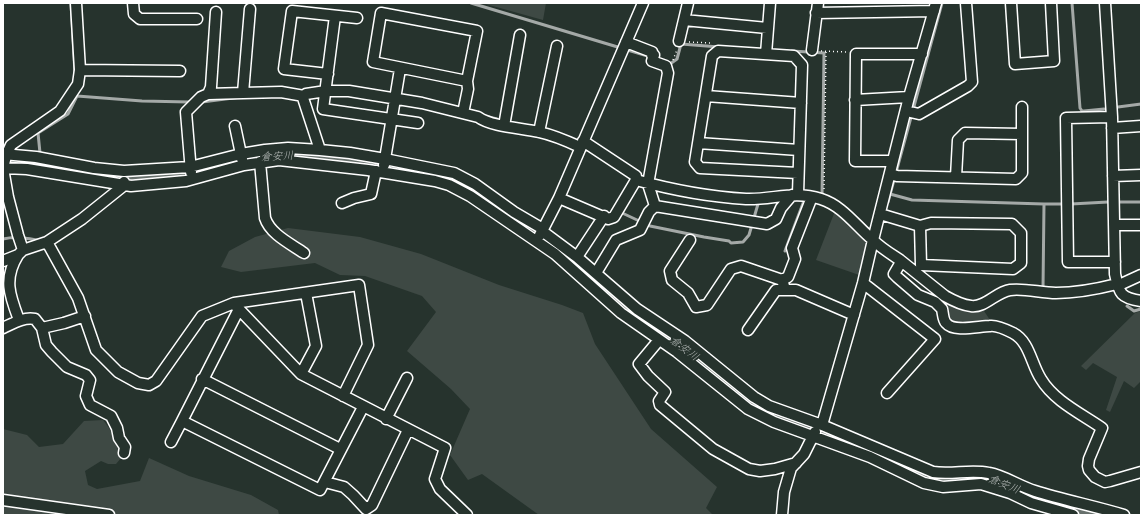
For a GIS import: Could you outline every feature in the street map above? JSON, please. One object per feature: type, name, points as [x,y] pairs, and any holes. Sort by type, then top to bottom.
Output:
[{"type":"street","points":[[19,320],[8,282],[10,272],[20,252],[18,237],[6,198],[4,161],[11,145],[64,107],[78,84],[80,70],[76,3]]},
{"type":"street","points":[[133,3],[134,14],[140,19],[197,19]]},
{"type":"street","points":[[536,242],[559,198],[579,145],[643,3]]},
{"type":"street","points":[[679,41],[688,3]]},
{"type":"street","points":[[766,54],[770,3]]},
{"type":"street","points":[[910,112],[919,114],[968,86],[972,82],[966,3]]},
{"type":"street","points":[[1011,3],[1015,64],[1054,61],[1051,3]]},
{"type":"street","points":[[1105,3],[1112,123],[1114,262],[1117,285],[1122,294],[1129,300],[1141,301]]},
{"type":"street","points":[[782,515],[784,492],[792,468],[804,454],[812,436],[820,425],[854,315],[873,240],[883,215],[894,175],[893,161],[910,112],[909,97],[935,7],[817,8],[812,50]]},
{"type":"street","points":[[243,93],[250,9]]},
{"type":"street","points":[[328,74],[284,69],[292,11],[357,18]]},
{"type":"street","points":[[208,94],[211,87],[216,12]]},
{"type":"street","points":[[463,113],[468,89],[467,81],[477,31],[382,13],[373,62],[400,69],[467,81]]},
{"type":"street","points":[[335,16],[323,110],[418,123]]},
{"type":"street","points":[[684,20],[767,28]]},
{"type":"street","points":[[504,126],[520,35]]},
{"type":"street","points":[[540,130],[557,46]]},
{"type":"street","points":[[624,46],[652,52],[652,55],[654,55],[652,61],[666,66],[668,73],[648,181],[655,206]]},
{"type":"street","points":[[655,206],[767,224],[776,219],[781,208],[792,196],[798,173],[802,64],[794,56],[718,51],[712,56],[695,162],[700,168],[798,173]]},
{"type":"street","points":[[893,161],[855,161],[856,54],[922,54]]},
{"type":"street","points":[[342,203],[354,198],[371,194],[382,166],[400,69]]},
{"type":"street","points":[[80,70],[180,71]]},
{"type":"street","points":[[189,175],[186,112],[201,97],[208,94],[275,91],[303,95],[326,91],[349,91],[396,97],[463,113],[504,126],[540,130],[579,145],[636,176],[636,180]]},
{"type":"street","points":[[303,95],[320,150]]},
{"type":"street","points":[[706,96],[801,103]]},
{"type":"street","points":[[855,100],[909,97]]},
{"type":"street","points":[[894,175],[1016,179],[1022,173],[1022,107]]},
{"type":"street","points":[[1114,262],[1068,262],[1066,118],[1141,126]]},
{"type":"street","points":[[235,126],[242,159]]},
{"type":"street","points":[[956,177],[958,140],[965,132],[1022,134]]},
{"type":"street","points":[[698,143],[798,150]]},
{"type":"street","points":[[4,161],[27,169],[124,178],[189,175],[242,159],[288,148],[320,150],[435,181],[457,188],[536,242],[561,253],[577,257],[625,299],[685,341],[754,397],[769,406],[820,425],[933,472],[939,473],[972,470],[988,473],[1001,476],[1033,490],[1124,515]]},
{"type":"street","points":[[4,161],[36,157],[94,168],[124,178],[189,175],[242,159],[260,162],[279,160],[323,164],[382,166],[454,173],[475,184],[542,230],[561,253],[621,313],[677,352],[748,409],[774,422],[870,456],[924,483],[943,487],[981,484],[1010,493],[1031,503],[1073,515]]},
{"type":"street","points":[[260,162],[265,218],[267,225],[304,254]]},
{"type":"street","points":[[1113,176],[1141,175]]},
{"type":"street","points":[[3,261],[20,252],[47,242],[87,216],[124,178]]},
{"type":"street","points":[[636,180],[648,181],[689,191],[745,199],[761,199],[784,195],[824,200],[834,204],[873,240],[952,300],[971,306],[979,306],[1003,291],[1014,290],[1055,293],[1091,290],[1117,285],[1141,275]]},
{"type":"street","points":[[559,198],[608,219],[614,217],[636,180]]},
{"type":"street","points":[[748,330],[776,290],[784,285],[788,277],[795,259],[792,248],[810,202]]},
{"type":"street","points":[[596,273],[616,240],[640,230],[649,212],[655,206]]},
{"type":"street","points":[[883,215],[920,226],[931,223],[1012,224],[1021,233],[1021,263],[1013,269],[921,265]]},
{"type":"street","points":[[577,257],[604,216]]},
{"type":"street","points":[[1114,225],[1141,225]]},
{"type":"street","points":[[920,226],[921,265],[923,279]]},
{"type":"street","points":[[690,240],[670,271],[672,280],[688,293],[696,307],[707,304],[731,269],[741,266],[854,315]]},
{"type":"street","points":[[47,242],[78,298],[96,350],[118,372],[138,383],[148,386],[156,381],[202,316],[236,306],[359,285],[368,345],[343,396]]},
{"type":"street","points":[[901,262],[894,274],[918,295],[935,302],[942,309],[946,323],[952,328],[972,328],[992,325],[1017,335],[1025,344],[1040,379],[1050,391],[1063,402],[1102,428],[1088,463],[1089,470],[1095,477],[1105,482],[1141,472]]},
{"type":"street","points":[[863,283],[935,339],[887,393]]},
{"type":"street","points":[[301,374],[316,346],[306,293]]},
{"type":"street","points":[[236,306],[301,374],[445,448],[435,479],[440,489],[467,515]]},
{"type":"street","points":[[171,442],[236,306]]},
{"type":"street","points":[[42,328],[85,316]]},
{"type":"street","points":[[3,328],[19,320],[29,318],[36,319],[42,328],[46,344],[52,352],[67,367],[86,375],[90,380],[86,396],[90,405],[110,416],[117,428],[119,438],[125,448],[124,453]]},
{"type":"street","points":[[659,340],[639,364],[648,376],[665,392],[658,401],[660,405],[713,449],[749,469],[760,471],[775,469],[796,463]]},
{"type":"street","points":[[386,419],[407,378]]},
{"type":"street","points":[[202,379],[340,449]]},
{"type":"street","points":[[182,421],[320,490],[363,407]]},
{"type":"street","points":[[325,482],[344,487],[354,495],[366,509],[372,505],[408,430]]},
{"type":"street","points":[[1031,503],[1033,490]]},
{"type":"street","points":[[3,500],[109,515]]},
{"type":"path","points":[[670,60],[674,59],[679,41]]},
{"type":"path","points":[[824,200],[826,51]]},
{"type":"shaded area","points":[[482,3],[546,3],[543,20]]},
{"type":"shaded area","points":[[835,211],[868,242],[862,276],[816,260]]},
{"type":"shaded area","points":[[288,228],[360,237],[421,254],[499,285],[583,313],[595,344],[651,429],[717,487],[706,508],[713,515],[539,515],[482,474],[468,480],[450,455],[470,409],[451,389],[407,351],[436,312],[422,296],[365,276],[340,275],[315,263],[241,272],[221,267],[229,251],[255,237]]},
{"type":"shaded area","points":[[947,299],[982,308],[992,323],[952,326],[941,305]]},
{"type":"shaded area","points":[[1141,311],[1141,381],[1134,388],[1124,381],[1110,412],[1106,410],[1117,377],[1093,363],[1086,370],[1081,366],[1135,313]]},
{"type":"shaded area","points":[[103,420],[115,438],[121,458],[116,464],[108,464],[101,461],[85,471],[88,485],[97,489],[140,481],[149,458],[189,476],[251,495],[278,510],[279,515],[3,515],[3,429],[27,435],[39,447],[63,444],[84,421]]},
{"type":"waterway","points":[[71,3],[75,74]]},
{"type":"waterway","points":[[471,3],[651,57]]},
{"type":"waterway","points":[[888,202],[942,3]]},
{"type":"waterway","points":[[1072,3],[1080,108],[1082,111],[1104,109]]},
{"type":"waterway","points":[[667,63],[670,64],[677,59],[681,44],[719,47]]},
{"type":"waterway","points":[[792,51],[824,53],[822,197]]},
{"type":"waterway","points":[[76,95],[142,101],[189,102]]},
{"type":"waterway","points":[[40,153],[38,133],[68,114],[77,96]]},
{"type":"waterway","points":[[202,102],[241,97]]},
{"type":"waterway","points":[[1118,107],[1141,104]]},
{"type":"waterway","points":[[489,117],[497,119]]},
{"type":"waterway","name":"倉安川","points":[[3,160],[118,178],[195,173],[241,161],[276,156],[318,157],[391,166],[448,177],[460,182],[477,192],[504,213],[536,234]]},
{"type":"waterway","points":[[890,194],[912,200],[1044,204],[1043,288],[1046,290]]},
{"type":"waterway","points":[[785,251],[805,198]]},
{"type":"waterway","points":[[1071,204],[1108,202]]},
{"type":"waterway","points":[[1120,202],[1141,202]]},
{"type":"waterway","points":[[621,211],[620,212],[650,226],[729,241],[731,243],[743,242],[749,235],[758,204],[760,203]]},
{"type":"waterway","points":[[1044,204],[1063,204]]},
{"type":"waterway","points":[[3,239],[22,238],[41,241]]},
{"type":"waterway","name":"倉安川","points":[[565,255],[630,311],[681,346],[747,400],[770,415],[811,427]]},
{"type":"waterway","points":[[1127,306],[1134,311],[1141,309]]},
{"type":"waterway","name":"倉安川","points":[[824,433],[923,474],[937,478],[983,477],[1026,494]]},
{"type":"waterway","name":"倉安川","points":[[1039,498],[1101,515]]}]
